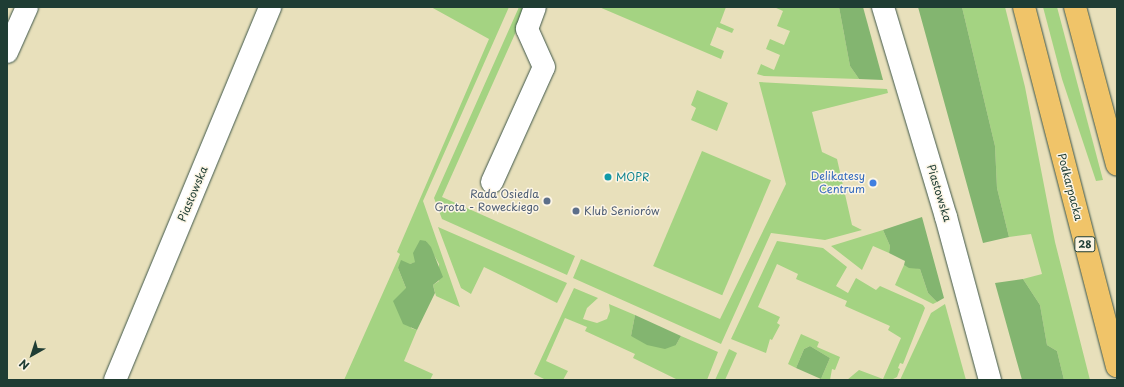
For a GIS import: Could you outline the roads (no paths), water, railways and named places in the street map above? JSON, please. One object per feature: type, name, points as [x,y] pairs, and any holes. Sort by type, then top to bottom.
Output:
[{"type":"main road","name":"Podkarpacka","points":[[1024,7],[1117,366]]},
{"type":"main road","points":[[1075,7],[1117,165]]},
{"type":"street","points":[[7,52],[27,7]]},
{"type":"street","name":"Piastowska","points":[[115,380],[270,7]]},
{"type":"street","points":[[492,182],[544,67],[527,29],[535,7]]},
{"type":"street","name":"Piastowska","points":[[884,7],[946,217],[990,380]]},
{"type":"place","name":"MOPR","points":[[608,177]]},
{"type":"place","name":"Delikatesy Centrum","points":[[873,183]]},
{"type":"place","name":"Rada Osiedla Grota - Roweckiego","points":[[547,201]]},
{"type":"place","name":"Klub Seniorów","points":[[576,211]]}]
